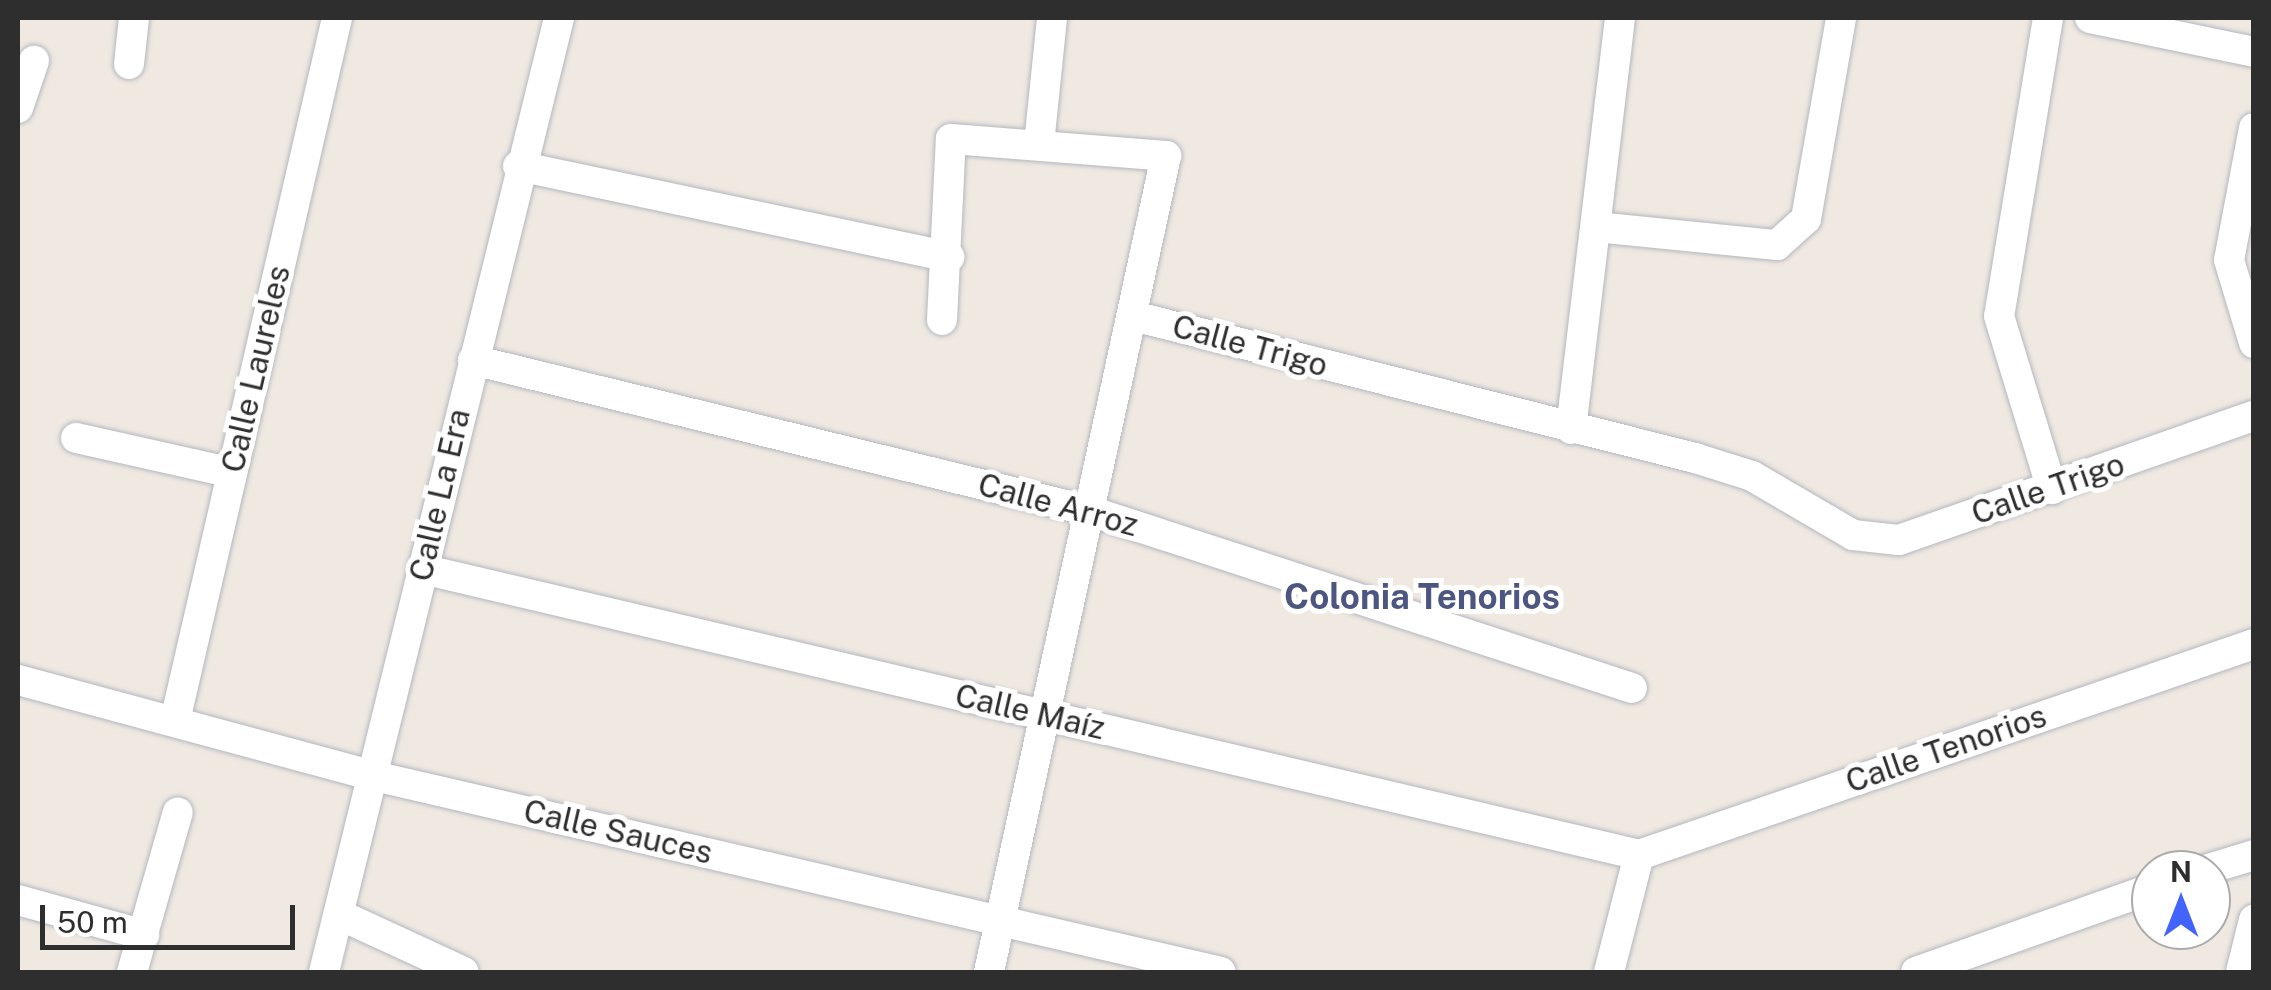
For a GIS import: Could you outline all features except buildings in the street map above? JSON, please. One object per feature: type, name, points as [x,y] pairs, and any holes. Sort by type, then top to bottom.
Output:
[{"type":"street","points":[[129,64],[134,18]]},
{"type":"street","name":"Calle Laureles","points":[[175,720],[338,18]]},
{"type":"street","name":"Calle La Era","points":[[324,972],[518,166],[559,18]]},
{"type":"street","points":[[1039,144],[1052,18]]},
{"type":"street","points":[[1570,429],[1620,18]]},
{"type":"street","points":[[1596,227],[1777,245],[1806,219],[1841,18]]},
{"type":"street","points":[[2048,18],[1999,316],[2052,489]]},
{"type":"street","points":[[2090,18],[2254,52]]},
{"type":"street","points":[[18,108],[34,61]]},
{"type":"street","points":[[2254,128],[2229,260],[2254,343]]},
{"type":"street","name":"Calle Trigo","points":[[950,257],[951,139],[1166,156],[1133,316],[1752,476],[1853,535],[1899,540],[2254,416]]},
{"type":"street","points":[[518,166],[950,257],[942,320]]},
{"type":"street","points":[[989,972],[1133,316]]},
{"type":"street","name":"Calle Arroz","points":[[472,360],[1090,510],[1632,688]]},
{"type":"street","points":[[76,438],[232,473]]},
{"type":"street","name":"Calle Maíz","points":[[422,570],[1639,854]]},
{"type":"street","name":"Calle Tenorios","points":[[1639,854],[2254,644]]},
{"type":"street","name":"Calle Sauces","points":[[18,680],[374,776],[1221,972]]},
{"type":"street","points":[[132,972],[178,812]]},
{"type":"street","points":[[1609,972],[1639,854]]},
{"type":"street","points":[[1916,972],[2131,895]]},
{"type":"street","points":[[18,900],[144,935]]},
{"type":"street","points":[[340,914],[464,972]]},
{"type":"street","points":[[2240,972],[2254,920]]},
{"type":"district","name":"Colonia Tenorios","points":[[1422,597]]}]
